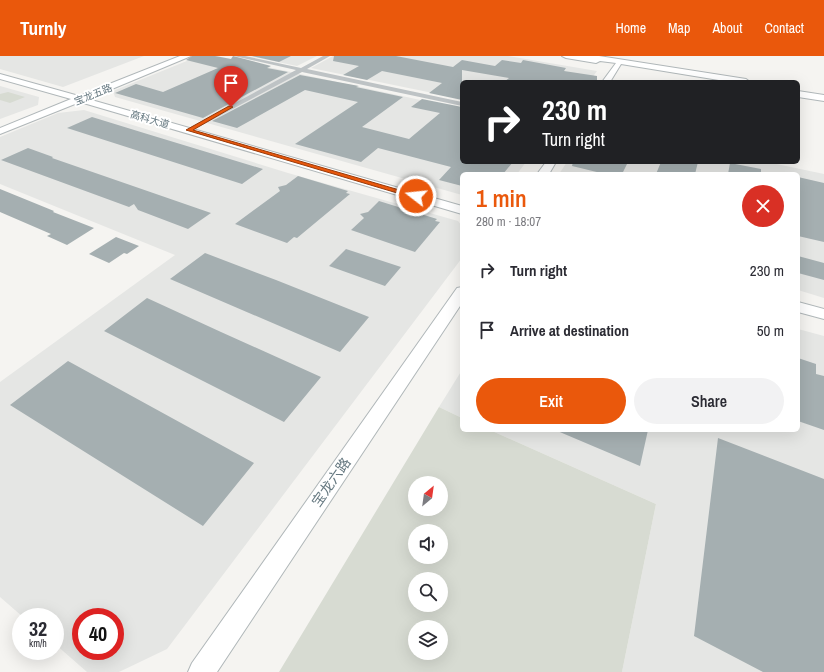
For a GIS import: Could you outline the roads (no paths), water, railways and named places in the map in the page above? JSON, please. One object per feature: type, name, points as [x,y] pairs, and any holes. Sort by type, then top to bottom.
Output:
[{"type":"street","name":"宝龙五路","points":[[0,131],[179,56]]},
{"type":"street","name":"宝龙五路","points":[[0,128],[187,56]]},
{"type":"street","points":[[237,56],[460,104]]},
{"type":"street","points":[[189,130],[327,56]]},
{"type":"street","points":[[566,56],[712,80]]},
{"type":"street","points":[[585,56],[734,80]]},
{"type":"street","points":[[630,63],[637,56]]},
{"type":"street","points":[[607,80],[618,65]]},
{"type":"street","name":"高科大道","points":[[0,76],[460,209]]},
{"type":"street","points":[[800,90],[824,94]]},
{"type":"street","points":[[800,94],[824,98]]},
{"type":"street","name":"宝龙六路","points":[[201,672],[460,295]]},
{"type":"street","points":[[800,308],[824,314]]}]
